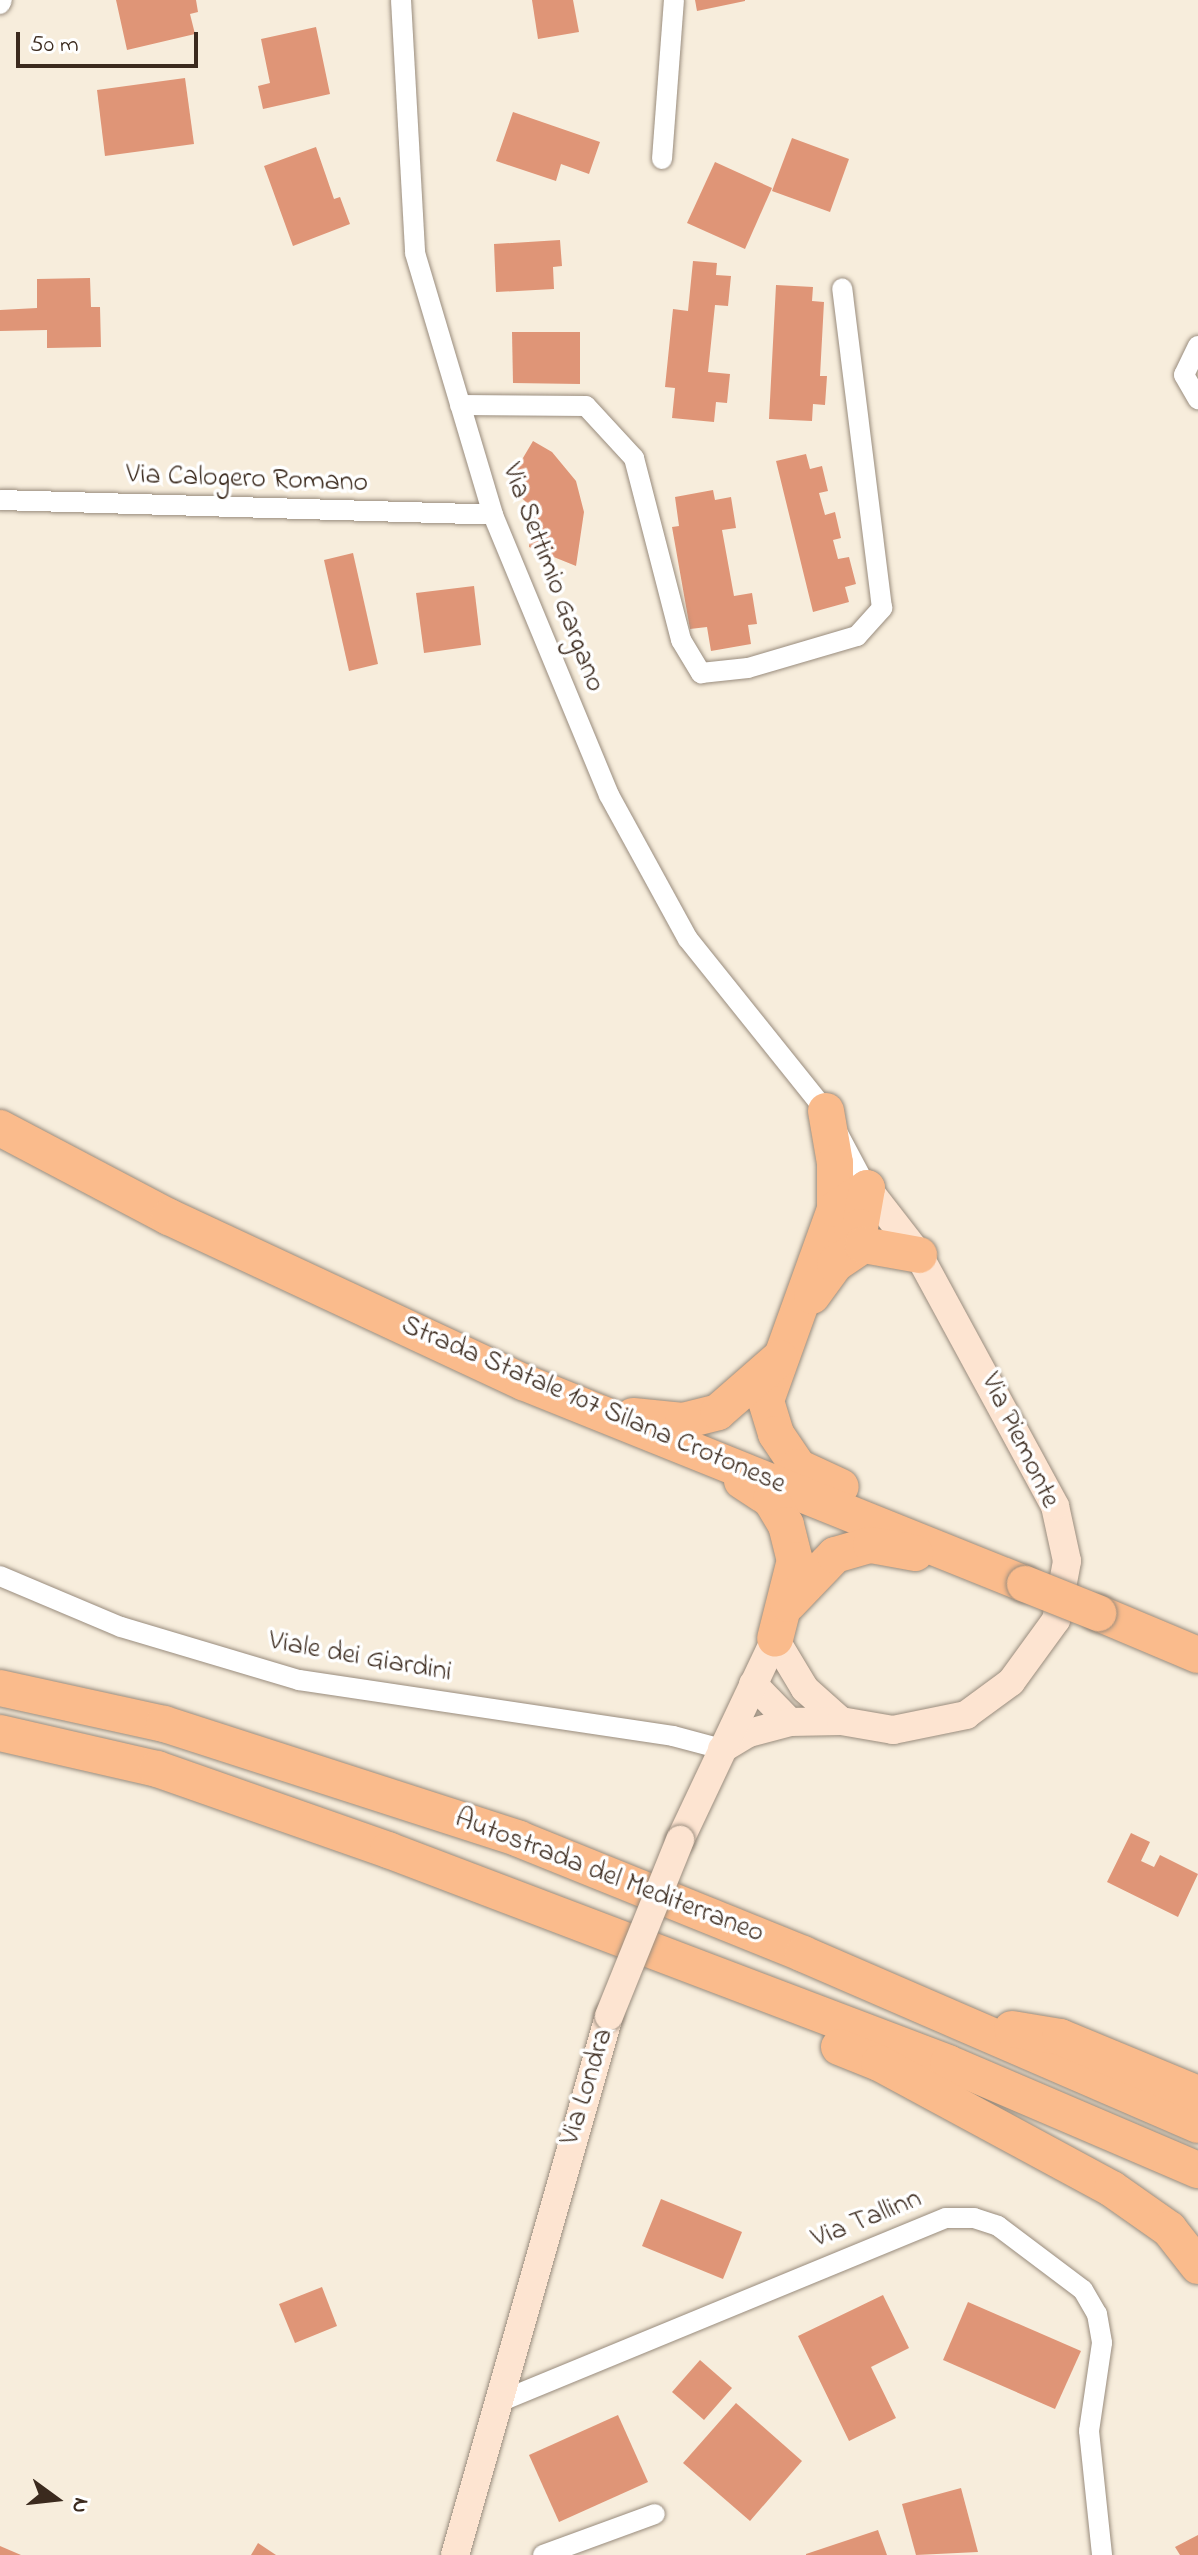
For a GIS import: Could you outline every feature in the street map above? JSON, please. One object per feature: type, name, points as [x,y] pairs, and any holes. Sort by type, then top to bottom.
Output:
[{"type":"highway","points":[[826,1111],[835,1163],[835,1209],[804,1307],[766,1401],[776,1434],[798,1467],[958,1542],[982,1564]]},
{"type":"highway","name":"Strada Statale 107 Silana Crotonese","points":[[0,1128],[169,1217],[523,1382],[982,1564],[1198,1655]]},
{"type":"highway","points":[[835,1209],[867,1188]]},
{"type":"highway","points":[[804,1307],[860,1227],[867,1188]]},
{"type":"highway","points":[[835,1264],[863,1245],[919,1255]]},
{"type":"highway","points":[[523,1382],[637,1417],[683,1421],[718,1412],[784,1354]]},
{"type":"highway","points":[[648,1434],[771,1500],[786,1525],[795,1560],[788,1604],[775,1639]]},
{"type":"highway","points":[[788,1604],[835,1555],[871,1545],[1025,1584]]},
{"type":"highway","name":"Autostrada del Mediterraneo","points":[[0,1688],[164,1724],[342,1777],[519,1839],[962,2021],[1198,2125]]},
{"type":"highway","name":"Autostrada del Mediterraneo","points":[[0,1733],[157,1769],[388,1850],[948,2063],[1198,2170]]},
{"type":"highway","points":[[388,1850],[451,1894],[879,2063],[1112,2189],[1169,2229],[1198,2266]]},
{"type":"highway","points":[[962,2021],[1060,2037],[1198,2094]]},
{"type":"street","name":"Via Settimio Gargano","points":[[401,0],[415,253],[493,515],[609,795],[688,939],[826,1111]]},
{"type":"street","points":[[662,159],[674,0]]},
{"type":"street","points":[[460,405],[586,406],[634,458],[681,640],[701,673],[748,668],[857,636],[882,608],[842,288]]},
{"type":"street","points":[[1198,346],[1184,375],[1198,399]]},
{"type":"street","name":"Via Calogero Romano","points":[[0,500],[493,515]]},
{"type":"street","name":"Via Piemonte","points":[[722,1749],[749,1733],[790,1722],[841,1721],[893,1730],[966,1715],[1011,1682],[1049,1631],[1056,1620],[1067,1561],[1055,1506],[1023,1439],[919,1255],[867,1188],[826,1111]]},
{"type":"street","name":"Viale dei Giardini","points":[[0,1576],[121,1627],[299,1680],[673,1736],[722,1749]]},
{"type":"street","points":[[775,1639],[805,1689],[841,1721]]},
{"type":"street","name":"Via Londra","points":[[455,2555],[609,2016],[680,1840],[775,1639]]},
{"type":"street","points":[[753,1684],[805,1689]]},
{"type":"street","points":[[753,1684],[790,1722]]},
{"type":"street","name":"Via Tallinn","points":[[499,2402],[946,2218],[974,2218],[998,2226],[1083,2290],[1097,2314],[1102,2343],[1089,2431],[1102,2555]]},
{"type":"street","points":[[543,2555],[655,2514]]},
{"type":"building","points":[[116,0],[196,0],[198,12],[190,14],[195,34],[127,50]]},
{"type":"building","points":[[532,0],[573,0],[579,32],[538,39]]},
{"type":"building","points":[[695,0],[745,0],[745,1],[697,11]]},
{"type":"building","points":[[316,27],[330,94],[263,109],[258,86],[270,83],[261,39]]},
{"type":"building","points":[[185,78],[194,144],[105,156],[97,90]]},
{"type":"building","points":[[513,112],[600,142],[589,174],[561,164],[556,181],[496,161]]},
{"type":"building","points":[[792,138],[849,159],[830,212],[772,191]]},
{"type":"building","points":[[316,147],[334,199],[340,197],[350,224],[293,246],[264,166]]},
{"type":"building","points":[[715,162],[772,188],[745,249],[687,223]]},
{"type":"building","points":[[560,240],[562,266],[553,267],[554,289],[496,292],[494,244]]},
{"type":"building","points":[[693,261],[717,263],[716,275],[731,276],[728,306],[715,305],[708,372],[730,374],[727,403],[716,402],[714,422],[672,418],[675,388],[665,387],[673,309],[688,311]]},
{"type":"building","points":[[90,278],[91,307],[100,307],[101,347],[47,348],[47,330],[0,331],[0,310],[37,308],[37,279]]},
{"type":"building","points":[[776,285],[813,287],[812,301],[824,302],[820,376],[827,376],[825,405],[813,404],[812,421],[769,419]]},
{"type":"building","points":[[512,332],[580,332],[580,384],[513,383]]},
{"type":"building","points":[[533,441],[552,452],[576,481],[584,512],[576,566],[529,547],[531,517],[525,501],[507,485]]},
{"type":"building","points":[[806,454],[810,469],[822,466],[828,491],[819,493],[825,515],[835,512],[841,538],[833,540],[838,559],[849,557],[856,584],[845,587],[849,602],[813,612],[776,461]]},
{"type":"building","points":[[713,490],[715,500],[731,497],[736,528],[722,530],[734,596],[752,593],[757,624],[748,625],[751,644],[711,651],[707,627],[690,629],[672,527],[679,526],[675,497]]},
{"type":"building","points":[[353,553],[378,664],[349,671],[324,560]]},
{"type":"building","points":[[474,586],[481,645],[424,653],[416,593]]},
{"type":"building","points":[[1131,1833],[1150,1842],[1141,1861],[1154,1867],[1160,1855],[1198,1874],[1178,1917],[1107,1882]]},
{"type":"building","points":[[661,2199],[742,2232],[723,2279],[642,2246]]},
{"type":"building","points":[[322,2287],[337,2326],[295,2343],[279,2304]]},
{"type":"building","points":[[883,2295],[909,2348],[871,2367],[896,2418],[849,2441],[798,2336]]},
{"type":"building","points":[[968,2302],[1081,2351],[1055,2409],[943,2360]]},
{"type":"building","points":[[700,2360],[732,2388],[704,2420],[672,2392]]},
{"type":"building","points":[[736,2403],[802,2461],[750,2521],[683,2463]]},
{"type":"building","points":[[618,2415],[648,2482],[559,2522],[529,2455]]},
{"type":"building","points":[[961,2488],[978,2552],[916,2555],[902,2504]]},
{"type":"building","points":[[878,2530],[887,2555],[806,2555],[806,2554]]},
{"type":"building","points":[[1198,2535],[1198,2555],[1180,2555],[1175,2547]]},
{"type":"building","points":[[258,2543],[276,2555],[251,2555]]},
{"type":"building","points":[[0,2546],[21,2555],[0,2555]]}]
